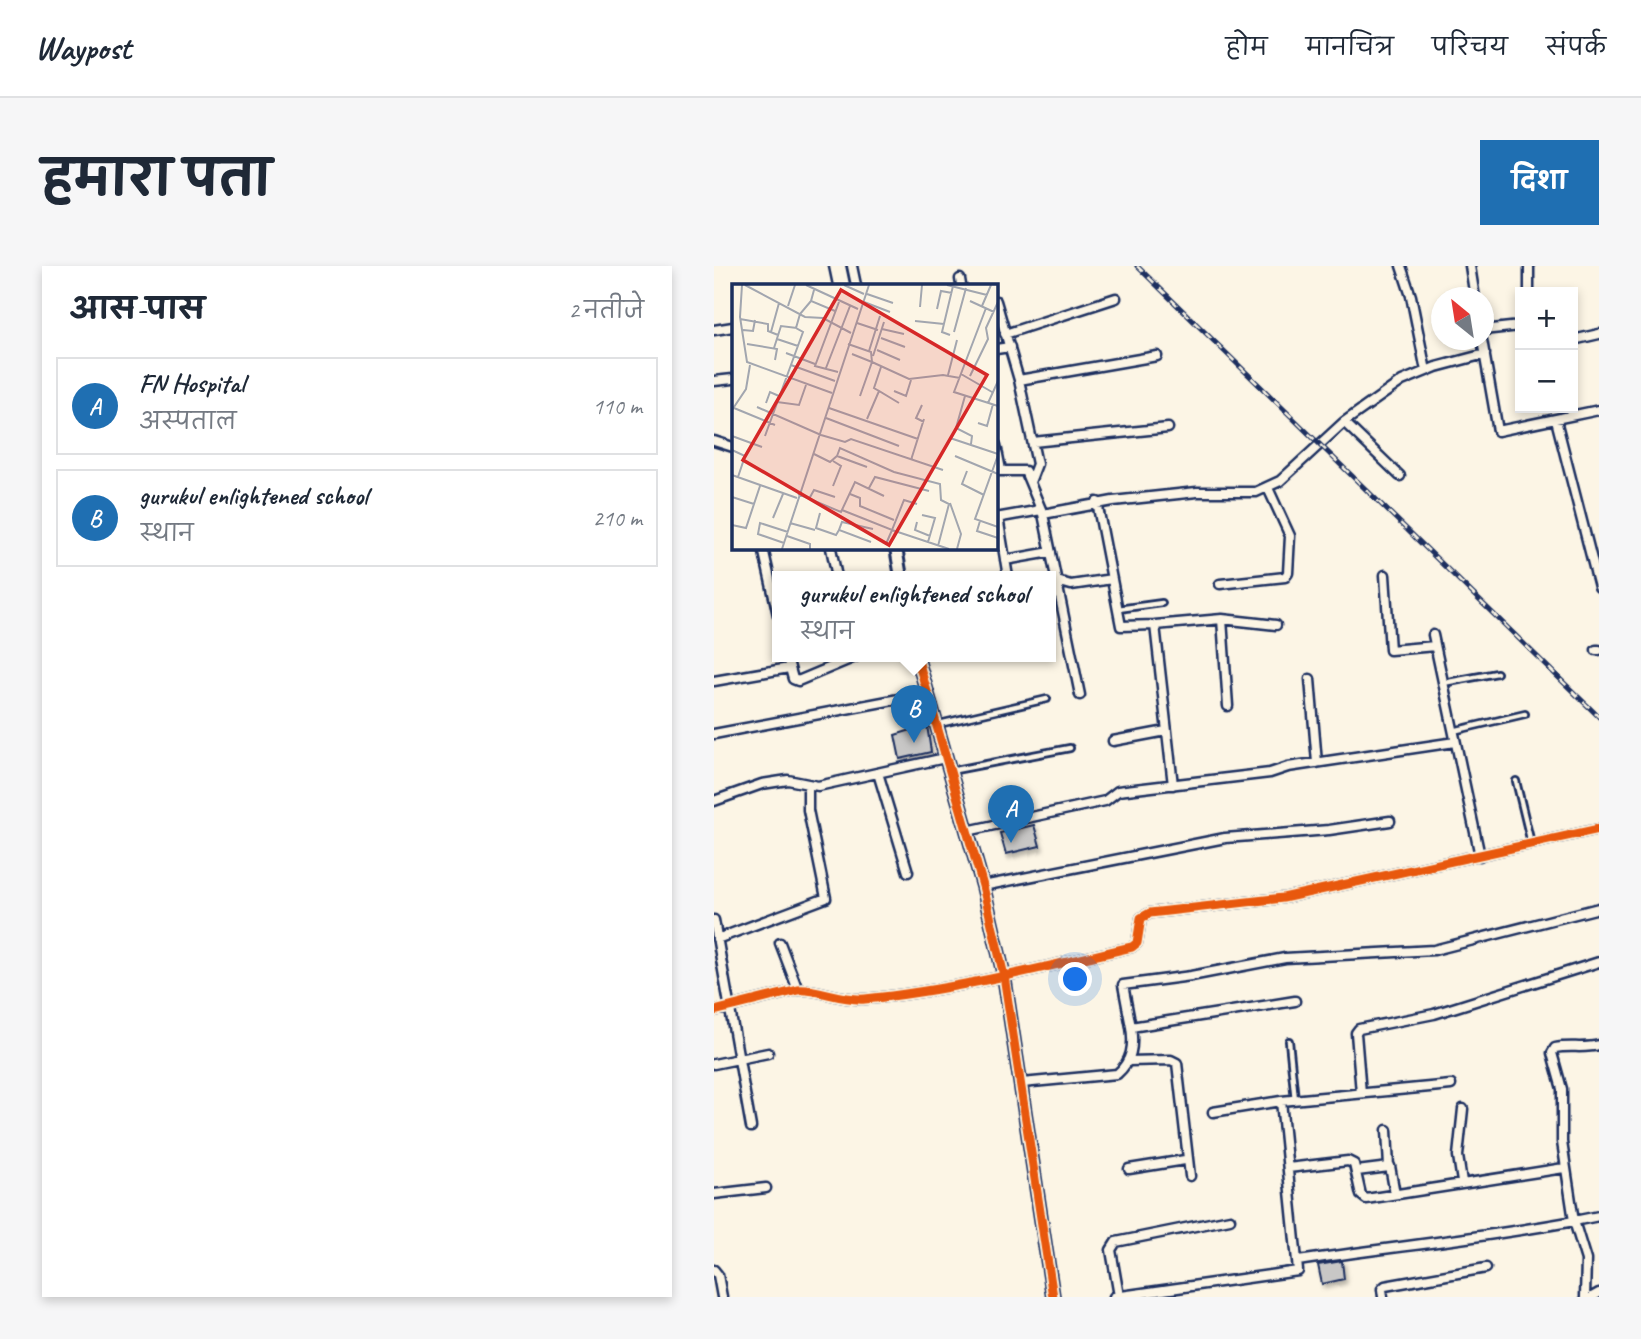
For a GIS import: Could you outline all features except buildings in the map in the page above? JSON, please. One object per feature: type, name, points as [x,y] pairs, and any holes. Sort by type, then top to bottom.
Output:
[{"type":"street","points":[[835,266],[838,284]]},
{"type":"street","points":[[840,266],[844,284]]},
{"type":"street","points":[[852,266],[856,284]]},
{"type":"street","points":[[1401,266],[1411,296],[1426,371]]},
{"type":"street","points":[[1470,266],[1473,287]]},
{"type":"street","points":[[1528,266],[1529,287]]},
{"type":"street","points":[[1005,334],[1116,298]]},
{"type":"street","points":[[998,308],[1019,380],[1033,442],[1037,467],[1030,482]]},
{"type":"street","points":[[714,330],[732,327]]},
{"type":"street","points":[[1494,329],[1515,327]]},
{"type":"street","points":[[1578,339],[1599,334]]},
{"type":"street","points":[[998,349],[1010,347]]},
{"type":"street","points":[[1484,350],[1498,431],[1599,410]]},
{"type":"street","points":[[998,518],[1113,500],[1197,492],[1256,492],[1268,488],[1344,422],[1386,391],[1426,371],[1485,354]]},
{"type":"street","points":[[1019,380],[1157,356]]},
{"type":"street","points":[[714,381],[732,379]]},
{"type":"street","points":[[1556,419],[1599,587]]},
{"type":"street","points":[[1344,422],[1399,476]]},
{"type":"street","points":[[1033,442],[1168,428]]},
{"type":"street","points":[[714,441],[732,447]]},
{"type":"street","points":[[998,470],[1025,471],[1042,512],[1055,571]]},
{"type":"street","points":[[1220,584],[1285,577],[1288,573],[1290,536],[1268,488]]},
{"type":"street","points":[[1099,514],[1113,500]]},
{"type":"street","points":[[1097,502],[1121,626],[1222,619],[1276,625]]},
{"type":"street","points":[[998,523],[1007,571]]},
{"type":"street","points":[[763,550],[772,588]]},
{"type":"street","points":[[831,550],[836,571]]},
{"type":"street","points":[[896,550],[900,571]]},
{"type":"street","points":[[1005,560],[1051,552]]},
{"type":"street","points":[[1385,575],[1390,650],[1435,646]]},
{"type":"street","points":[[1056,577],[1080,695]]},
{"type":"street","points":[[1057,582],[1071,585],[1112,579]]},
{"type":"street","points":[[1222,619],[1228,706]]},
{"type":"street","points":[[1155,625],[1172,785]]},
{"type":"street","points":[[1433,635],[1480,856]]},
{"type":"street","points":[[788,662],[793,679],[798,681],[844,662]]},
{"type":"street","points":[[918,662],[925,694],[983,886],[1004,976],[1053,1297]]},
{"type":"street","points":[[714,681],[789,668]]},
{"type":"street","points":[[1310,679],[1317,762]]},
{"type":"street","points":[[714,734],[925,694]]},
{"type":"street","points":[[1113,741],[1166,731]]},
{"type":"street","points":[[967,831],[1105,801],[1118,791],[1270,773],[1317,762],[1455,743]]},
{"type":"street","points":[[714,801],[762,784],[788,780],[818,786],[945,758]]},
{"type":"street","points":[[878,773],[908,872]]},
{"type":"street","points":[[717,939],[826,898],[808,810],[808,785]]},
{"type":"street","points":[[983,886],[1224,838],[1329,830],[1390,821]]},
{"type":"street","points":[[714,1011],[798,990],[808,989],[836,998],[865,999],[1004,976],[1132,947],[1137,943],[1140,918],[1150,914],[1283,898],[1599,829]]},
{"type":"street","points":[[1022,1083],[1117,1074],[1128,1061],[1134,1045],[1123,985],[1191,976],[1285,958],[1434,950],[1599,908]]},
{"type":"street","points":[[714,920],[751,1127]]},
{"type":"street","points":[[780,943],[798,990]]},
{"type":"street","points":[[1361,1093],[1356,1032],[1359,1029],[1409,1021],[1599,962]]},
{"type":"street","points":[[1131,1027],[1295,1001]]},
{"type":"street","points":[[1585,1297],[1586,1260],[1574,1221],[1564,1168],[1562,1088],[1552,1053],[1555,1048],[1565,1046],[1575,1049],[1599,1045]]},
{"type":"street","points":[[714,1064],[768,1053]]},
{"type":"street","points":[[1128,1061],[1171,1060],[1177,1063],[1185,1160],[1190,1176]]},
{"type":"street","points":[[1213,1111],[1281,1101],[1451,1085]]},
{"type":"street","points":[[1230,1219],[1116,1242],[1111,1250],[1116,1297],[1296,1273],[1299,1270],[1281,1101]]},
{"type":"street","points":[[1462,1182],[1458,1156],[1463,1109]]},
{"type":"street","points":[[1387,1130],[1395,1194]]},
{"type":"street","points":[[1129,1169],[1185,1160]]},
{"type":"street","points":[[1288,1168],[1348,1161],[1354,1164],[1357,1171],[1363,1198],[1564,1168]]},
{"type":"street","points":[[1357,1171],[1390,1166]]},
{"type":"street","points":[[714,1194],[766,1188]]},
{"type":"street","points":[[1298,1261],[1454,1238],[1481,1238],[1599,1216]]},
{"type":"street","points":[[1383,1297],[1382,1289],[1385,1286],[1486,1268]]},
{"type":"street","points":[[714,1270],[718,1275],[722,1297]]},
{"type":"street","points":[[1592,1297],[1599,1293]]},
{"type":"lane","points":[[1118,609],[1162,603]]},
{"type":"lane","points":[[1443,684],[1497,673]]},
{"type":"lane","points":[[935,725],[1047,699]]},
{"type":"lane","points":[[1452,731],[1525,714]]},
{"type":"lane","points":[[949,772],[1070,748]]},
{"type":"lane","points":[[1516,782],[1531,843]]},
{"type":"lane","points":[[1289,1041],[1295,1100]]},
{"type":"railway","points":[[1137,266],[1599,717]]},
{"type":"cycle path","points":[[918,662],[983,886],[1004,976],[1053,1297]]},
{"type":"cycle path","points":[[714,1011],[798,990],[865,999],[1000,977],[1132,947],[1137,943],[1141,918],[1150,913],[1283,898],[1599,829]]},
{"type":"place","name":"gurukul enlightened school","points":[[914,743]]},
{"type":"place","name":"FN Hospital","points":[[1011,843]]}]
